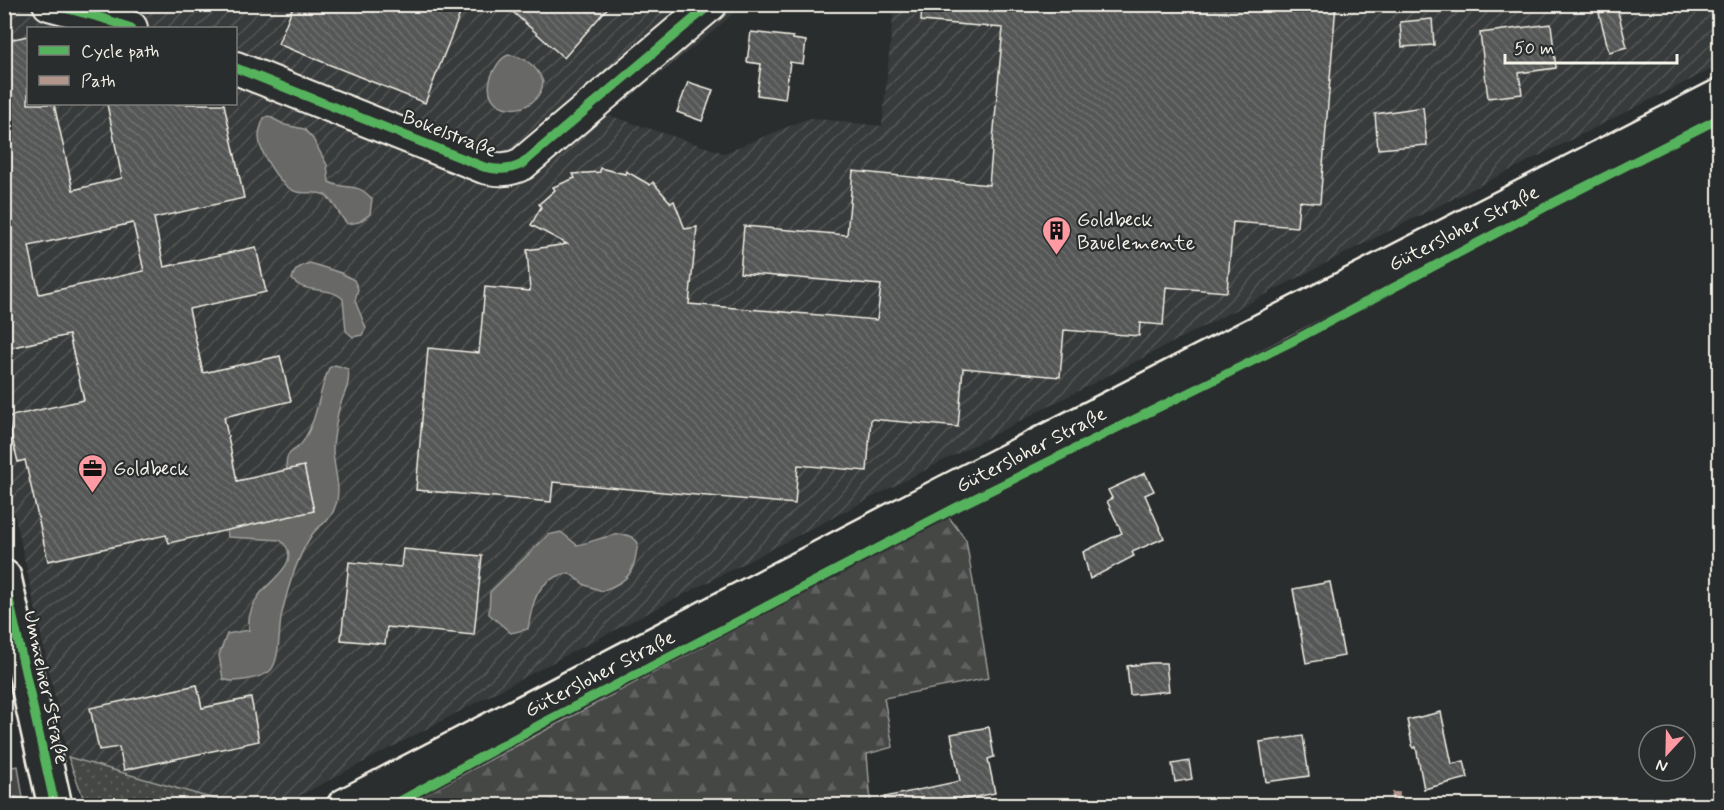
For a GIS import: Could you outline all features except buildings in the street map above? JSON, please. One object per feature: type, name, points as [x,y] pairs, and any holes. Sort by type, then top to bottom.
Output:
[{"type":"main road","name":"Gütersloher Straße","points":[[344,806],[934,498],[1719,96]]},
{"type":"main road","name":"Ummelner Straße","points":[[4,577],[55,806]]},
{"type":"street","points":[[50,4],[128,27]]},
{"type":"street","name":"Bokelstraße","points":[[237,68],[484,167],[499,170],[512,169],[532,156],[711,4]]},
{"type":"shaded area","points":[[4,5],[742,5],[715,30],[608,115],[724,153],[809,118],[882,126],[894,5],[1719,5],[1720,65],[1367,242],[559,659],[282,805],[235,806],[68,757],[5,471]]},
{"type":"shaded area","points":[[509,55],[530,63],[543,82],[539,95],[531,103],[520,108],[499,105],[492,98],[489,87],[493,72],[501,59]]},
{"type":"shaded area","points":[[268,116],[285,125],[304,129],[313,139],[327,165],[329,182],[357,188],[367,193],[372,199],[370,214],[359,222],[348,224],[325,195],[297,192],[284,184],[272,169],[260,143],[261,127],[264,118]]},
{"type":"shaded area","points":[[310,263],[341,273],[354,280],[358,289],[355,301],[366,328],[362,335],[353,337],[346,331],[343,299],[331,292],[303,287],[292,279],[298,268]]},
{"type":"shaded area","points":[[335,365],[348,369],[349,374],[348,385],[338,413],[333,445],[338,490],[334,511],[311,536],[297,563],[282,613],[278,652],[274,666],[266,674],[254,678],[240,681],[223,679],[219,655],[227,634],[249,630],[249,615],[255,602],[284,569],[289,555],[287,547],[280,540],[228,537],[227,530],[314,511],[304,467],[287,470],[286,463],[291,452],[301,444],[309,431],[329,368]]},
{"type":"shaded area","points":[[561,532],[577,545],[618,534],[633,538],[638,543],[632,569],[625,579],[602,591],[585,585],[569,573],[550,580],[538,592],[528,629],[511,633],[489,614],[490,592],[548,535]]},
{"type":"green space","points":[[948,516],[966,540],[989,678],[884,698],[893,747],[867,754],[871,805],[405,805]]},
{"type":"green space","points":[[68,757],[235,805],[86,805]]},
{"type":"green space","points":[[18,766],[24,805],[5,805],[5,768]]},
{"type":"waterway","points":[[4,798],[23,801]]},
{"type":"waterway","points":[[93,799],[134,806]]},
{"type":"marked path","points":[[1395,806],[1396,792]]},
{"type":"cycle path","points":[[49,4],[128,27]]},
{"type":"cycle path","points":[[237,68],[484,167],[508,169],[522,164],[711,4]]},
{"type":"cycle path","points":[[391,806],[543,723],[955,508],[1291,342],[1551,204],[1720,118]]},
{"type":"cycle path","points":[[4,577],[55,806]]},
{"type":"place","name":"Goldbeck Bauelemente","points":[[1056,256]]},
{"type":"place","name":"Goldbeck","points":[[92,494]]}]
